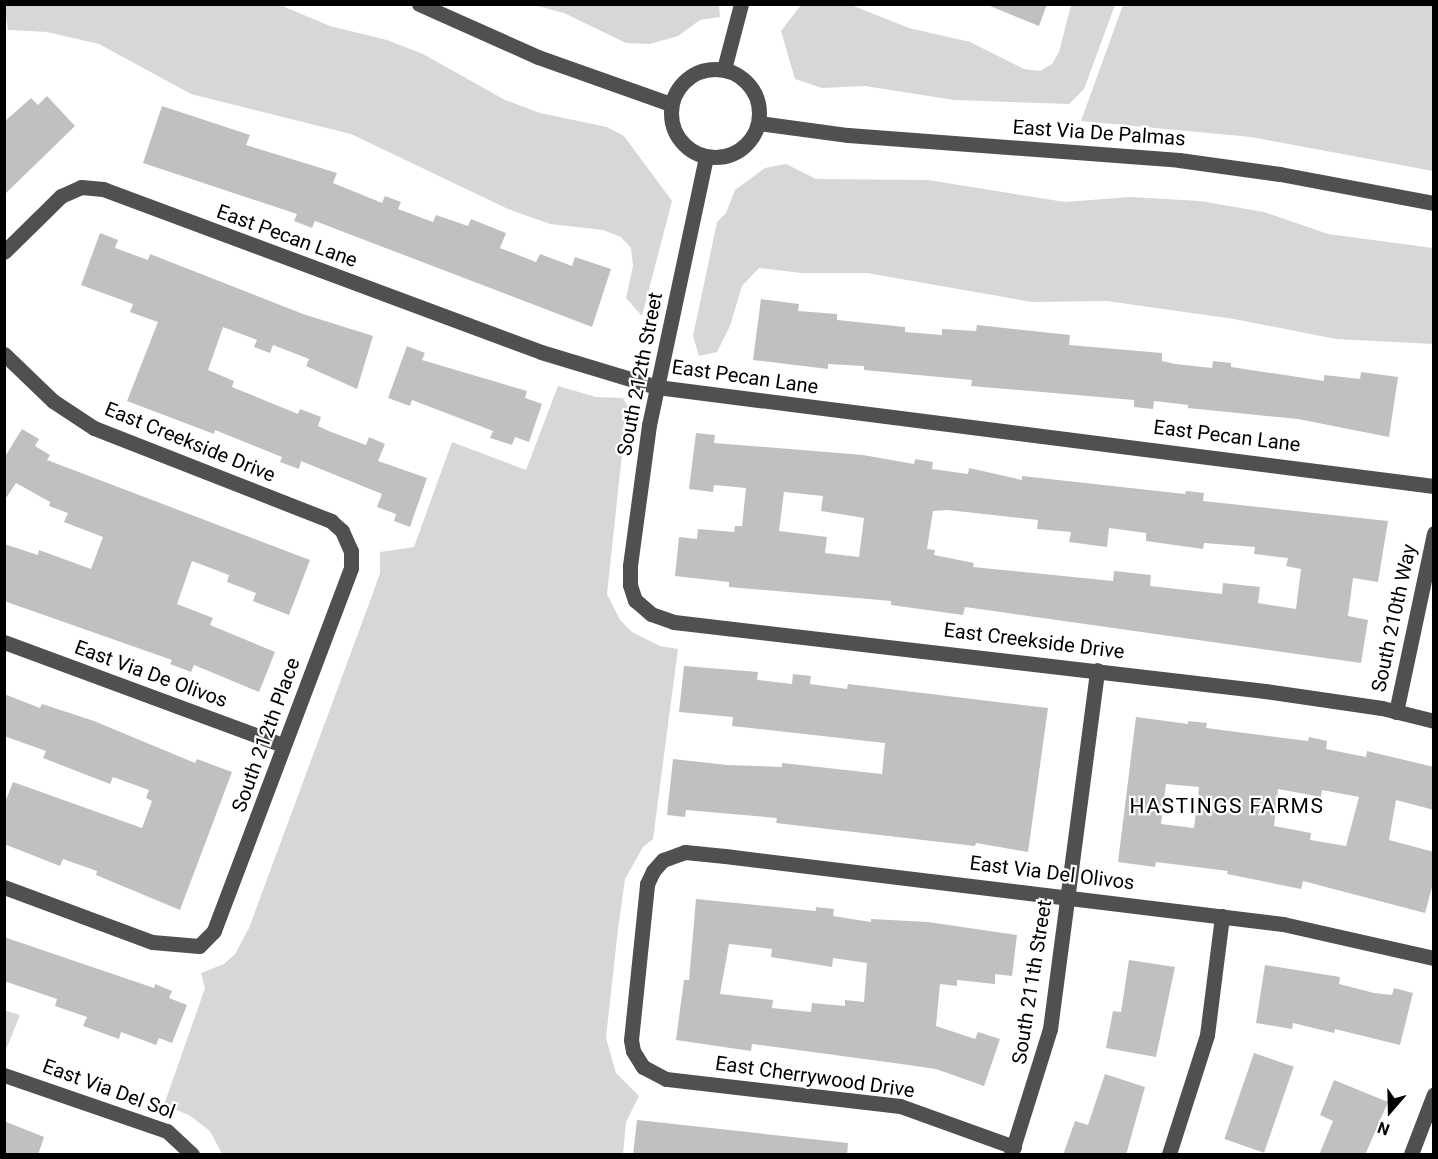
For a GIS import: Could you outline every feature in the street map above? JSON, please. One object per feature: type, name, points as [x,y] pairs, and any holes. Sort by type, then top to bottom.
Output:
[{"type":"street","points":[[419,4],[538,57],[671,104]]},
{"type":"street","points":[[724,69],[741,4]]},
{"type":"street","points":[[710,69],[724,69],[735,73],[753,89],[759,123],[745,146],[732,154],[706,157],[681,142],[670,117],[671,104],[676,91],[691,76],[710,69]]},
{"type":"street","name":"East Via De Palmas","points":[[759,123],[848,135],[1179,160],[1334,183],[1434,203]]},
{"type":"street","name":"South 212th Street","points":[[635,600],[630,566],[657,387],[706,157]]},
{"type":"street","name":"East Pecan Lane","points":[[4,252],[61,196],[81,187],[103,189],[541,352],[657,387],[1434,486]]},
{"type":"street","name":"East Creekside Drive","points":[[4,354],[53,401],[94,428],[312,512],[342,531]]},
{"type":"street","name":"South 212th Place","points":[[4,887],[153,942],[199,946],[214,931],[223,914],[351,568],[351,551],[342,531]]},
{"type":"street","name":"South 210th Way","points":[[1396,712],[1434,533]]},
{"type":"street","name":"East Creekside Drive","points":[[635,600],[651,614],[674,622],[1097,670],[1396,712],[1434,721]]},
{"type":"street","name":"East Via De Olivos","points":[[4,642],[284,745]]},
{"type":"street","name":"South 211th Street","points":[[1013,1151],[1050,1029],[1097,670]]},
{"type":"street","name":"East Via Del Olivos","points":[[643,1067],[633,1051],[631,1040],[647,884],[663,860],[685,852],[1067,896],[1283,924],[1434,958]]},
{"type":"street","points":[[1169,1155],[1207,1035],[1222,916]]},
{"type":"street","name":"East Cherrywood Drive","points":[[643,1067],[666,1079],[900,1106],[1013,1151]]},
{"type":"street","name":"East Via Del Sol","points":[[4,1075],[167,1131],[192,1154]]},
{"type":"street","points":[[1411,1155],[1434,1094]]},
{"type":"shaded area","points":[[4,5],[280,5],[330,26],[387,40],[423,54],[505,100],[540,113],[607,127],[624,136],[672,201],[642,316],[626,298],[633,266],[631,248],[621,237],[603,230],[550,224],[508,209],[351,134],[191,94],[99,44],[47,32],[8,30]]},
{"type":"shaded area","points":[[534,5],[719,5],[720,17],[700,20],[678,36],[650,44],[626,43],[564,13]]},
{"type":"shaded area","points":[[801,5],[851,5],[909,28],[970,42],[1024,69],[1040,71],[1052,64],[1059,52],[1071,5],[1115,5],[1084,89],[1069,104],[954,100],[865,86],[822,88],[795,79],[781,31]]},
{"type":"shaded area","points":[[1123,5],[1433,5],[1433,171],[1251,137],[1081,121]]},
{"type":"shaded area","points":[[786,164],[816,179],[928,180],[1065,202],[1130,197],[1200,201],[1264,212],[1328,234],[1433,248],[1433,344],[1336,339],[1234,319],[1107,301],[1032,302],[867,273],[801,273],[759,268],[742,286],[730,326],[717,352],[699,356],[693,336],[717,222],[726,213],[735,190],[765,168]]},
{"type":"shaded area","points":[[558,386],[596,397],[623,398],[632,414],[625,426],[607,594],[620,620],[632,632],[660,646],[678,649],[653,839],[643,847],[625,879],[606,1038],[616,1073],[639,1096],[626,1122],[623,1154],[222,1154],[210,1131],[189,1115],[164,1105],[205,988],[201,973],[224,964],[235,954],[249,928],[380,573],[380,552],[414,547],[452,442],[526,470]]},
{"type":"shaded area","points":[[4,1010],[20,1015],[5,1052],[4,1052]]},
{"type":"building","points":[[985,4],[1047,4],[1039,26]]},
{"type":"building","points":[[47,96],[75,126],[4,195],[4,122],[31,98],[38,105]]},
{"type":"building","points":[[162,106],[250,135],[246,145],[337,173],[333,183],[382,203],[385,196],[401,202],[398,209],[433,222],[436,215],[468,226],[471,219],[506,233],[500,248],[536,262],[540,254],[572,266],[575,257],[611,269],[592,327],[315,221],[312,228],[294,221],[297,214],[143,163]]},
{"type":"building","points":[[100,233],[118,240],[115,248],[148,260],[150,254],[303,314],[373,336],[357,389],[306,366],[309,359],[273,345],[270,353],[254,347],[257,340],[223,327],[208,370],[234,381],[232,387],[298,414],[300,409],[321,417],[318,426],[331,432],[366,445],[369,437],[385,444],[378,461],[427,478],[410,527],[394,521],[396,514],[377,507],[382,494],[301,461],[299,469],[280,462],[282,457],[215,430],[214,434],[127,401],[158,322],[130,312],[133,304],[81,285]]},
{"type":"building","points":[[761,299],[799,304],[798,311],[837,314],[837,320],[905,327],[905,332],[942,335],[942,329],[976,331],[977,325],[1070,335],[1069,345],[1162,353],[1162,361],[1175,364],[1212,368],[1213,361],[1231,363],[1231,367],[1324,381],[1324,375],[1360,379],[1361,372],[1398,377],[1389,437],[1298,419],[1188,408],[1188,405],[1154,401],[1153,409],[1134,407],[1134,400],[971,386],[972,380],[864,370],[864,366],[828,364],[828,369],[753,360]]},
{"type":"building","points":[[407,346],[425,353],[422,360],[527,391],[525,398],[542,404],[529,442],[515,437],[512,445],[490,438],[493,431],[412,400],[410,406],[388,398]]},
{"type":"building","points":[[22,429],[39,439],[35,446],[50,455],[47,460],[310,560],[289,615],[253,601],[256,593],[227,582],[229,575],[192,561],[177,604],[213,618],[210,625],[275,652],[259,692],[194,665],[191,672],[170,664],[172,660],[4,601],[4,544],[38,555],[39,550],[91,569],[103,537],[64,522],[68,513],[49,506],[50,502],[16,483],[4,501],[4,458]]},
{"type":"building","points":[[696,433],[715,435],[714,443],[863,455],[914,464],[915,459],[933,462],[932,469],[968,474],[969,468],[1022,480],[1022,476],[1185,494],[1186,491],[1204,493],[1203,501],[1388,521],[1378,582],[1353,578],[1348,616],[1368,620],[1361,663],[965,607],[963,615],[891,605],[891,601],[729,587],[729,582],[675,576],[679,537],[697,539],[698,529],[734,532],[735,526],[742,526],[746,488],[714,485],[713,492],[689,489]],"holes":[[[784,492],[823,496],[821,511],[864,518],[859,557],[825,553],[827,537],[779,531]],[[947,510],[1038,520],[1037,529],[1071,532],[1069,542],[1107,547],[1109,528],[1146,533],[1146,541],[1203,549],[1204,543],[1255,547],[1254,554],[1288,558],[1286,566],[1301,569],[1296,609],[1258,603],[1260,587],[1223,583],[1222,594],[1150,586],[1151,575],[1114,571],[1113,581],[973,567],[974,563],[934,555],[935,550],[927,549],[933,511]]]},
{"type":"building","points":[[684,666],[758,672],[757,680],[792,684],[793,674],[811,676],[810,684],[847,689],[848,684],[1048,708],[1028,852],[976,843],[975,846],[776,823],[777,818],[686,810],[685,817],[667,815],[673,759],[727,765],[782,767],[782,763],[882,774],[885,743],[732,726],[733,717],[679,712]]},
{"type":"building","points":[[4,694],[40,708],[42,704],[94,721],[195,763],[197,759],[232,772],[180,910],[96,875],[97,871],[63,859],[60,866],[4,844],[4,805],[13,782],[142,828],[152,801],[146,798],[149,790],[113,777],[110,784],[43,758],[46,751],[4,736]]},
{"type":"building","points":[[1136,717],[1188,724],[1188,721],[1207,723],[1206,728],[1308,741],[1309,737],[1327,741],[1326,749],[1366,757],[1367,751],[1434,767],[1434,810],[1396,800],[1389,840],[1434,852],[1434,880],[1425,913],[1303,881],[1301,889],[1227,874],[1228,871],[1156,862],[1155,867],[1118,862]],"holes":[[[1166,784],[1199,787],[1194,828],[1161,824]],[[1278,789],[1321,797],[1322,790],[1359,797],[1346,846],[1310,840],[1311,833],[1274,826]]]},
{"type":"building","points":[[696,899],[816,911],[816,907],[834,909],[833,916],[871,922],[871,919],[928,922],[1017,935],[1012,976],[995,974],[995,984],[957,980],[957,986],[940,984],[936,1026],[975,1039],[978,1032],[1000,1039],[984,1086],[936,1069],[752,1044],[751,1051],[676,1040],[684,980],[689,980]],"holes":[[[729,944],[772,949],[771,957],[832,967],[833,958],[867,963],[864,1002],[845,1000],[845,1006],[812,1003],[811,1012],[772,1008],[773,1000],[720,994]]]},
{"type":"building","points":[[4,937],[154,988],[155,984],[172,991],[169,998],[187,1005],[172,1043],[159,1038],[156,1045],[121,1032],[119,1039],[83,1026],[87,1017],[55,1006],[57,999],[4,981]]},
{"type":"building","points":[[1129,960],[1175,967],[1156,1057],[1106,1048],[1113,1011],[1121,1012]]},
{"type":"building","points":[[1265,965],[1340,977],[1339,984],[1374,993],[1392,995],[1394,988],[1413,993],[1400,1045],[1335,1029],[1334,1033],[1293,1023],[1292,1029],[1256,1023]]},
{"type":"building","points":[[1254,1053],[1294,1067],[1264,1153],[1224,1139]]},
{"type":"building","points":[[1105,1074],[1145,1087],[1126,1155],[1063,1155],[1075,1121],[1088,1125]]},
{"type":"building","points":[[1334,1080],[1388,1102],[1365,1155],[1319,1155],[1333,1121],[1320,1115]]},
{"type":"building","points":[[637,1120],[848,1143],[847,1155],[633,1155]]},
{"type":"building","points":[[4,1121],[44,1137],[38,1155],[4,1155]]},
{"type":"district","name":"HASTINGS FARMS","points":[[1227,806]]}]
